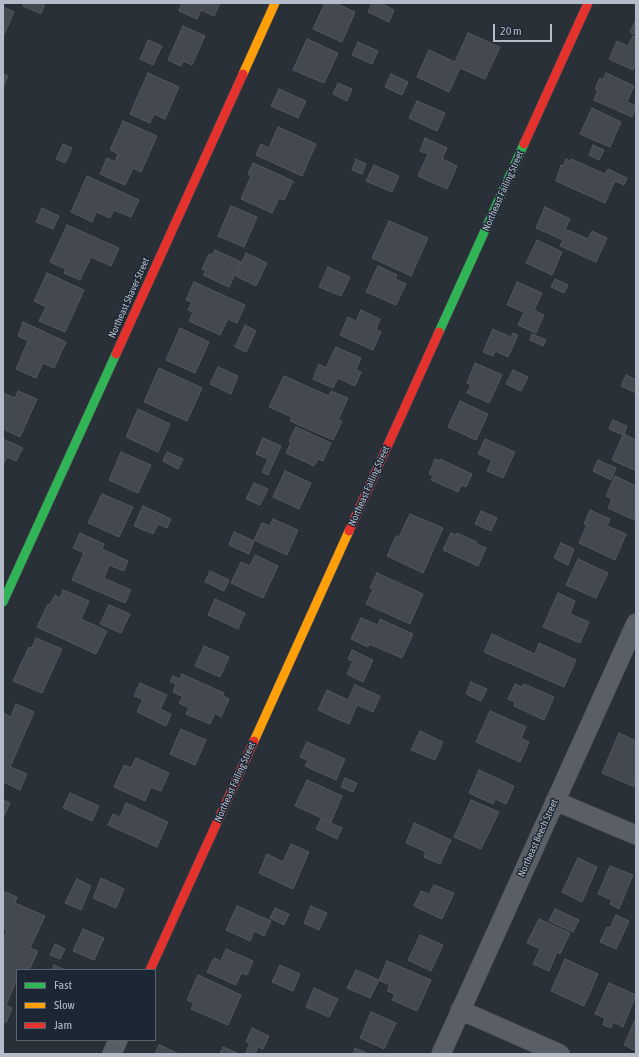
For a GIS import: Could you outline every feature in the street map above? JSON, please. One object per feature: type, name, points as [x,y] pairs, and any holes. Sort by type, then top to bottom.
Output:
[{"type":"street","name":"Northeast Shaver Street","points":[[3,602],[275,3]]},
{"type":"street","name":"Northeast Failing Street","points":[[150,969],[588,3]]},
{"type":"street","name":"Northeast Beech Street","points":[[440,1054],[636,623]]},
{"type":"street","points":[[555,801],[636,835]]},
{"type":"street","points":[[460,1010],[560,1054]]},
{"type":"street","points":[[112,1054],[118,1041]]},
{"type":"building","points":[[24,3],[45,3],[41,14],[23,6]]},
{"type":"building","points":[[182,3],[220,3],[214,16],[201,10],[197,19],[179,11]]},
{"type":"building","points":[[325,3],[335,3],[355,12],[342,42],[313,29]]},
{"type":"building","points":[[372,3],[380,3],[394,10],[389,22],[368,12]]},
{"type":"building","points":[[3,7],[14,12],[3,37]]},
{"type":"building","points":[[635,22],[636,23],[636,35],[630,32]]},
{"type":"building","points":[[183,26],[205,36],[192,65],[183,61],[181,66],[168,60]]},
{"type":"building","points":[[468,33],[500,47],[485,79],[460,68],[449,92],[417,77],[429,50],[455,62]]},
{"type":"building","points":[[633,36],[636,37],[636,63],[633,70],[609,59],[617,41],[628,46]]},
{"type":"building","points":[[307,39],[338,53],[324,83],[293,70]]},
{"type":"building","points":[[148,40],[162,46],[153,65],[140,59]]},
{"type":"building","points":[[358,42],[378,51],[372,64],[352,55]]},
{"type":"building","points":[[148,73],[179,87],[165,119],[154,114],[150,123],[130,114]]},
{"type":"building","points":[[606,73],[634,86],[627,102],[636,106],[632,117],[594,100],[598,90],[595,89],[600,78],[603,80]]},
{"type":"building","points":[[3,74],[8,76],[3,87]]},
{"type":"building","points":[[391,74],[408,82],[402,95],[385,87]]},
{"type":"building","points":[[338,83],[352,89],[347,101],[333,94]]},
{"type":"building","points":[[279,89],[306,101],[298,118],[271,106]]},
{"type":"building","points":[[417,101],[445,113],[437,131],[409,118]]},
{"type":"building","points":[[592,108],[621,122],[610,147],[580,134]]},
{"type":"building","points":[[123,121],[157,136],[141,172],[133,168],[125,185],[100,174],[107,158],[115,162],[118,154],[110,150]]},
{"type":"building","points":[[278,127],[316,144],[302,176],[256,155],[261,144],[269,148]]},
{"type":"building","points":[[425,138],[447,148],[442,159],[457,166],[447,189],[418,176],[428,154],[420,151]]},
{"type":"building","points":[[63,144],[72,148],[65,163],[56,159]]},
{"type":"building","points":[[593,145],[604,150],[599,160],[589,155]]},
{"type":"building","points":[[356,159],[366,164],[362,174],[352,170]]},
{"type":"building","points":[[566,159],[570,161],[571,159],[605,174],[608,169],[627,178],[624,185],[615,181],[605,203],[556,181],[561,165],[563,166]]},
{"type":"building","points":[[253,163],[293,181],[284,200],[279,198],[272,213],[241,199],[251,176],[248,174]]},
{"type":"building","points":[[374,165],[399,176],[392,192],[366,181]]},
{"type":"building","points":[[87,176],[139,200],[131,217],[114,210],[110,218],[96,212],[92,222],[71,212]]},
{"type":"building","points":[[231,206],[257,217],[244,247],[218,236]]},
{"type":"building","points":[[545,207],[570,219],[565,229],[588,239],[592,231],[607,238],[596,262],[560,246],[563,240],[536,228]]},
{"type":"building","points":[[42,208],[59,216],[53,229],[36,222]]},
{"type":"building","points":[[389,221],[428,238],[411,276],[372,258]]},
{"type":"building","points":[[67,225],[119,248],[111,266],[91,257],[80,280],[64,273],[66,269],[50,262]]},
{"type":"building","points":[[537,240],[562,252],[552,275],[526,263]]},
{"type":"building","points":[[215,250],[241,262],[229,287],[203,275],[206,271],[202,269],[209,254],[212,255]]},
{"type":"building","points":[[246,253],[267,263],[256,286],[236,276]]},
{"type":"building","points":[[378,266],[397,275],[395,279],[406,284],[396,305],[366,292]]},
{"type":"building","points":[[328,267],[350,277],[341,296],[319,287]]},
{"type":"building","points":[[47,273],[84,290],[65,332],[39,321],[46,307],[34,301]]},
{"type":"building","points":[[555,279],[568,285],[564,293],[551,287]]},
{"type":"building","points":[[194,282],[245,305],[237,323],[228,319],[220,335],[189,321],[193,312],[188,310],[192,302],[186,300]]},
{"type":"building","points":[[517,282],[542,293],[534,310],[544,315],[536,333],[518,325],[524,312],[507,305]]},
{"type":"building","points":[[361,310],[380,319],[376,330],[381,332],[373,350],[340,335],[348,317],[356,321]]},
{"type":"building","points":[[23,322],[66,342],[54,368],[43,363],[36,378],[16,369],[28,341],[18,336]]},
{"type":"building","points":[[245,325],[256,331],[246,352],[235,347]]},
{"type":"building","points":[[180,328],[209,342],[195,373],[166,360]]},
{"type":"building","points":[[493,329],[511,337],[513,333],[518,335],[508,357],[495,351],[493,356],[483,352]]},
{"type":"building","points":[[532,334],[546,340],[543,346],[530,340]]},
{"type":"building","points":[[336,347],[361,358],[356,370],[361,372],[355,386],[338,378],[333,388],[313,379],[319,364],[326,368]]},
{"type":"building","points":[[475,363],[502,375],[489,403],[467,393],[471,385],[467,383]]},
{"type":"building","points":[[218,367],[238,376],[231,394],[210,384]]},
{"type":"building","points":[[159,368],[202,388],[187,421],[144,402]]},
{"type":"building","points":[[513,370],[528,377],[521,391],[506,384]]},
{"type":"building","points":[[626,375],[636,380],[636,393],[621,386]]},
{"type":"building","points":[[284,376],[329,396],[331,391],[348,398],[338,420],[342,421],[333,440],[290,421],[292,417],[269,407]]},
{"type":"building","points":[[18,391],[37,399],[20,437],[3,429],[3,393],[15,398]]},
{"type":"building","points":[[460,401],[488,414],[476,440],[448,427]]},
{"type":"building","points":[[138,409],[170,424],[158,452],[126,437]]},
{"type":"building","points":[[613,420],[627,426],[624,434],[636,440],[636,471],[612,460],[623,435],[609,429]]},
{"type":"building","points":[[296,427],[331,443],[323,461],[318,459],[314,466],[286,453],[291,442],[289,441]]},
{"type":"building","points":[[263,438],[281,446],[268,475],[262,472],[268,459],[256,454]]},
{"type":"building","points":[[3,439],[23,448],[16,461],[7,457],[3,465]]},
{"type":"building","points":[[485,439],[515,452],[503,478],[487,471],[492,460],[478,454]]},
{"type":"building","points":[[121,452],[151,465],[138,493],[109,480]]},
{"type":"building","points":[[167,452],[183,459],[178,469],[163,461]]},
{"type":"building","points":[[435,459],[440,461],[440,459],[472,474],[466,487],[461,485],[458,492],[431,480],[433,476],[429,474]]},
{"type":"building","points":[[598,460],[616,468],[611,480],[593,471]]},
{"type":"building","points":[[285,471],[311,483],[299,509],[273,497]]},
{"type":"building","points":[[615,476],[636,486],[636,515],[634,520],[608,508],[612,499],[606,496]]},
{"type":"building","points":[[254,483],[268,489],[260,505],[246,499]]},
{"type":"building","points":[[102,494],[133,507],[119,537],[88,523]]},
{"type":"building","points":[[143,506],[171,519],[167,528],[158,524],[153,534],[134,526]]},
{"type":"building","points":[[590,510],[610,519],[607,526],[626,534],[615,560],[579,543],[587,525],[584,524]]},
{"type":"building","points":[[481,511],[497,518],[491,531],[475,524]]},
{"type":"building","points":[[410,514],[443,528],[423,573],[387,556],[396,536],[399,537]]},
{"type":"building","points":[[273,519],[298,530],[287,555],[254,540],[262,523],[270,526]]},
{"type":"building","points":[[234,532],[254,541],[249,554],[229,545]]},
{"type":"building","points":[[80,533],[104,544],[102,549],[128,561],[124,571],[109,565],[104,578],[131,590],[125,603],[72,580],[84,553],[73,548]]},
{"type":"building","points":[[451,533],[456,535],[457,533],[486,548],[478,566],[443,550]]},
{"type":"building","points":[[561,543],[574,549],[568,565],[554,558]]},
{"type":"building","points":[[255,555],[278,566],[263,598],[231,583],[241,562],[250,566]]},
{"type":"building","points":[[578,559],[608,573],[596,598],[566,585]]},
{"type":"building","points":[[210,571],[229,580],[224,591],[205,582]]},
{"type":"building","points":[[377,573],[423,594],[410,624],[366,604],[373,589],[370,588]]},
{"type":"building","points":[[63,590],[89,601],[81,619],[107,631],[96,654],[37,627],[48,604],[50,605],[55,595],[60,598]]},
{"type":"building","points":[[558,593],[575,601],[570,614],[589,622],[580,643],[543,627]]},
{"type":"building","points":[[215,599],[245,613],[238,629],[208,615]]},
{"type":"building","points":[[109,605],[130,614],[121,633],[100,624]]},
{"type":"building","points":[[361,618],[378,625],[380,619],[413,634],[402,658],[369,644],[368,647],[351,639]]},
{"type":"building","points":[[492,634],[535,654],[539,643],[576,660],[564,687],[484,652]]},
{"type":"building","points":[[36,638],[62,649],[42,693],[13,681],[29,647],[32,648]]},
{"type":"building","points":[[204,646],[229,657],[220,677],[195,666]]},
{"type":"building","points":[[352,650],[373,660],[363,682],[347,674],[353,661],[348,659]]},
{"type":"building","points":[[182,674],[224,693],[223,696],[229,699],[221,717],[215,713],[210,724],[186,714],[189,708],[179,703],[183,697],[173,692],[176,684],[170,682],[173,676],[180,679]]},
{"type":"building","points":[[471,682],[487,689],[481,701],[466,694]]},
{"type":"building","points":[[140,683],[167,695],[160,709],[171,714],[166,726],[137,712],[143,699],[134,696]]},
{"type":"building","points":[[515,684],[522,687],[524,684],[554,697],[544,720],[514,706],[515,702],[508,699]]},
{"type":"building","points":[[355,685],[380,696],[373,712],[357,705],[349,724],[318,710],[327,690],[348,700]]},
{"type":"building","points":[[16,704],[34,712],[10,767],[27,774],[20,790],[3,782],[3,713],[11,717]]},
{"type":"building","points":[[490,711],[526,727],[521,738],[529,742],[520,762],[476,742]]},
{"type":"building","points":[[181,729],[206,740],[195,765],[170,754]]},
{"type":"building","points":[[420,731],[443,742],[435,760],[411,750]]},
{"type":"building","points":[[619,733],[636,741],[635,787],[602,773]]},
{"type":"building","points":[[307,742],[345,759],[336,780],[305,766],[308,760],[300,757]]},
{"type":"building","points":[[136,758],[169,773],[161,791],[151,787],[145,801],[114,787],[124,765],[131,768]]},
{"type":"building","points":[[479,770],[514,786],[506,804],[495,799],[493,804],[469,793]]},
{"type":"building","points":[[345,778],[357,783],[353,792],[341,787]]},
{"type":"building","points":[[307,780],[342,796],[331,822],[295,806]]},
{"type":"building","points":[[70,793],[99,806],[92,821],[63,808]]},
{"type":"building","points":[[3,800],[10,803],[3,818]]},
{"type":"building","points":[[471,800],[499,812],[481,849],[454,837]]},
{"type":"building","points":[[126,803],[168,822],[157,847],[108,825],[113,814],[120,817]]},
{"type":"building","points":[[321,819],[342,828],[337,839],[316,829]]},
{"type":"building","points":[[414,823],[451,840],[440,864],[424,857],[426,852],[406,843]]},
{"type":"building","points":[[291,844],[309,852],[293,889],[259,873],[267,854],[283,862]]},
{"type":"building","points":[[578,858],[597,867],[582,902],[562,892]]},
{"type":"building","points":[[610,866],[633,875],[619,909],[610,904],[612,900],[598,894]]},
{"type":"building","points":[[101,878],[124,889],[116,908],[93,898]]},
{"type":"building","points":[[77,879],[91,886],[81,910],[65,903]]},
{"type":"building","points":[[434,885],[454,893],[442,919],[414,906],[421,891],[429,894]]},
{"type":"building","points":[[3,891],[17,897],[15,903],[45,916],[30,948],[38,951],[29,969],[16,969],[16,981],[6,1005],[12,1008],[6,1023],[3,1021],[3,940],[7,931],[3,929]]},
{"type":"building","points":[[237,906],[271,921],[264,936],[254,931],[250,941],[226,930]]},
{"type":"building","points":[[311,906],[327,913],[319,930],[304,923]]},
{"type":"building","points":[[275,908],[289,914],[284,925],[270,918]]},
{"type":"building","points":[[555,909],[579,920],[573,932],[549,921]]},
{"type":"building","points":[[616,915],[629,921],[616,949],[600,942],[607,927],[610,928]]},
{"type":"building","points":[[539,919],[570,933],[560,954],[557,952],[549,971],[533,964],[540,949],[527,943]]},
{"type":"building","points":[[83,929],[104,938],[94,960],[73,951]]},
{"type":"building","points":[[420,935],[443,945],[431,971],[408,960]]},
{"type":"building","points":[[55,944],[65,949],[60,959],[50,955]]},
{"type":"building","points":[[226,949],[253,961],[247,975],[241,973],[236,985],[207,972],[214,958],[221,961]]},
{"type":"building","points":[[565,959],[598,974],[584,1006],[551,991]]},
{"type":"building","points":[[387,961],[431,980],[417,1011],[392,1000],[395,994],[387,991],[390,985],[379,980]]},
{"type":"building","points":[[54,965],[63,969],[52,969]]},
{"type":"building","points":[[280,965],[300,974],[293,991],[272,982]]},
{"type":"building","points":[[356,970],[379,980],[370,998],[347,988]]},
{"type":"building","points":[[198,975],[241,995],[228,1025],[191,1009],[194,1003],[187,1000]]},
{"type":"building","points":[[609,983],[636,995],[623,1027],[613,1022],[611,1028],[603,1025],[605,1018],[595,1014]]},
{"type":"building","points":[[314,988],[338,999],[329,1017],[306,1007]]},
{"type":"building","points":[[371,1012],[396,1023],[384,1049],[360,1038]]},
{"type":"building","points":[[636,1018],[636,1051],[624,1045]]},
{"type":"building","points":[[252,1028],[269,1036],[263,1049],[258,1047],[255,1054],[245,1054],[250,1043],[246,1042]]},
{"type":"building","points":[[159,1045],[162,1046],[179,1054],[155,1054]]},
{"type":"building","points":[[223,1047],[237,1053],[220,1054]]},
{"type":"building","points":[[355,1048],[369,1054],[353,1054]]},
{"type":"traffic: fast","points":[[439,332],[524,144]]},
{"type":"traffic: fast","points":[[3,602],[116,354]]},
{"type":"traffic: slow","points":[[243,74],[275,3]]},
{"type":"traffic: slow","points":[[254,741],[349,531]]},
{"type":"traffic: jam","points":[[524,144],[588,3]]},
{"type":"traffic: jam","points":[[116,354],[243,74]]},
{"type":"traffic: jam","points":[[349,531],[439,332]]},
{"type":"traffic: jam","points":[[150,969],[254,741]]}]
